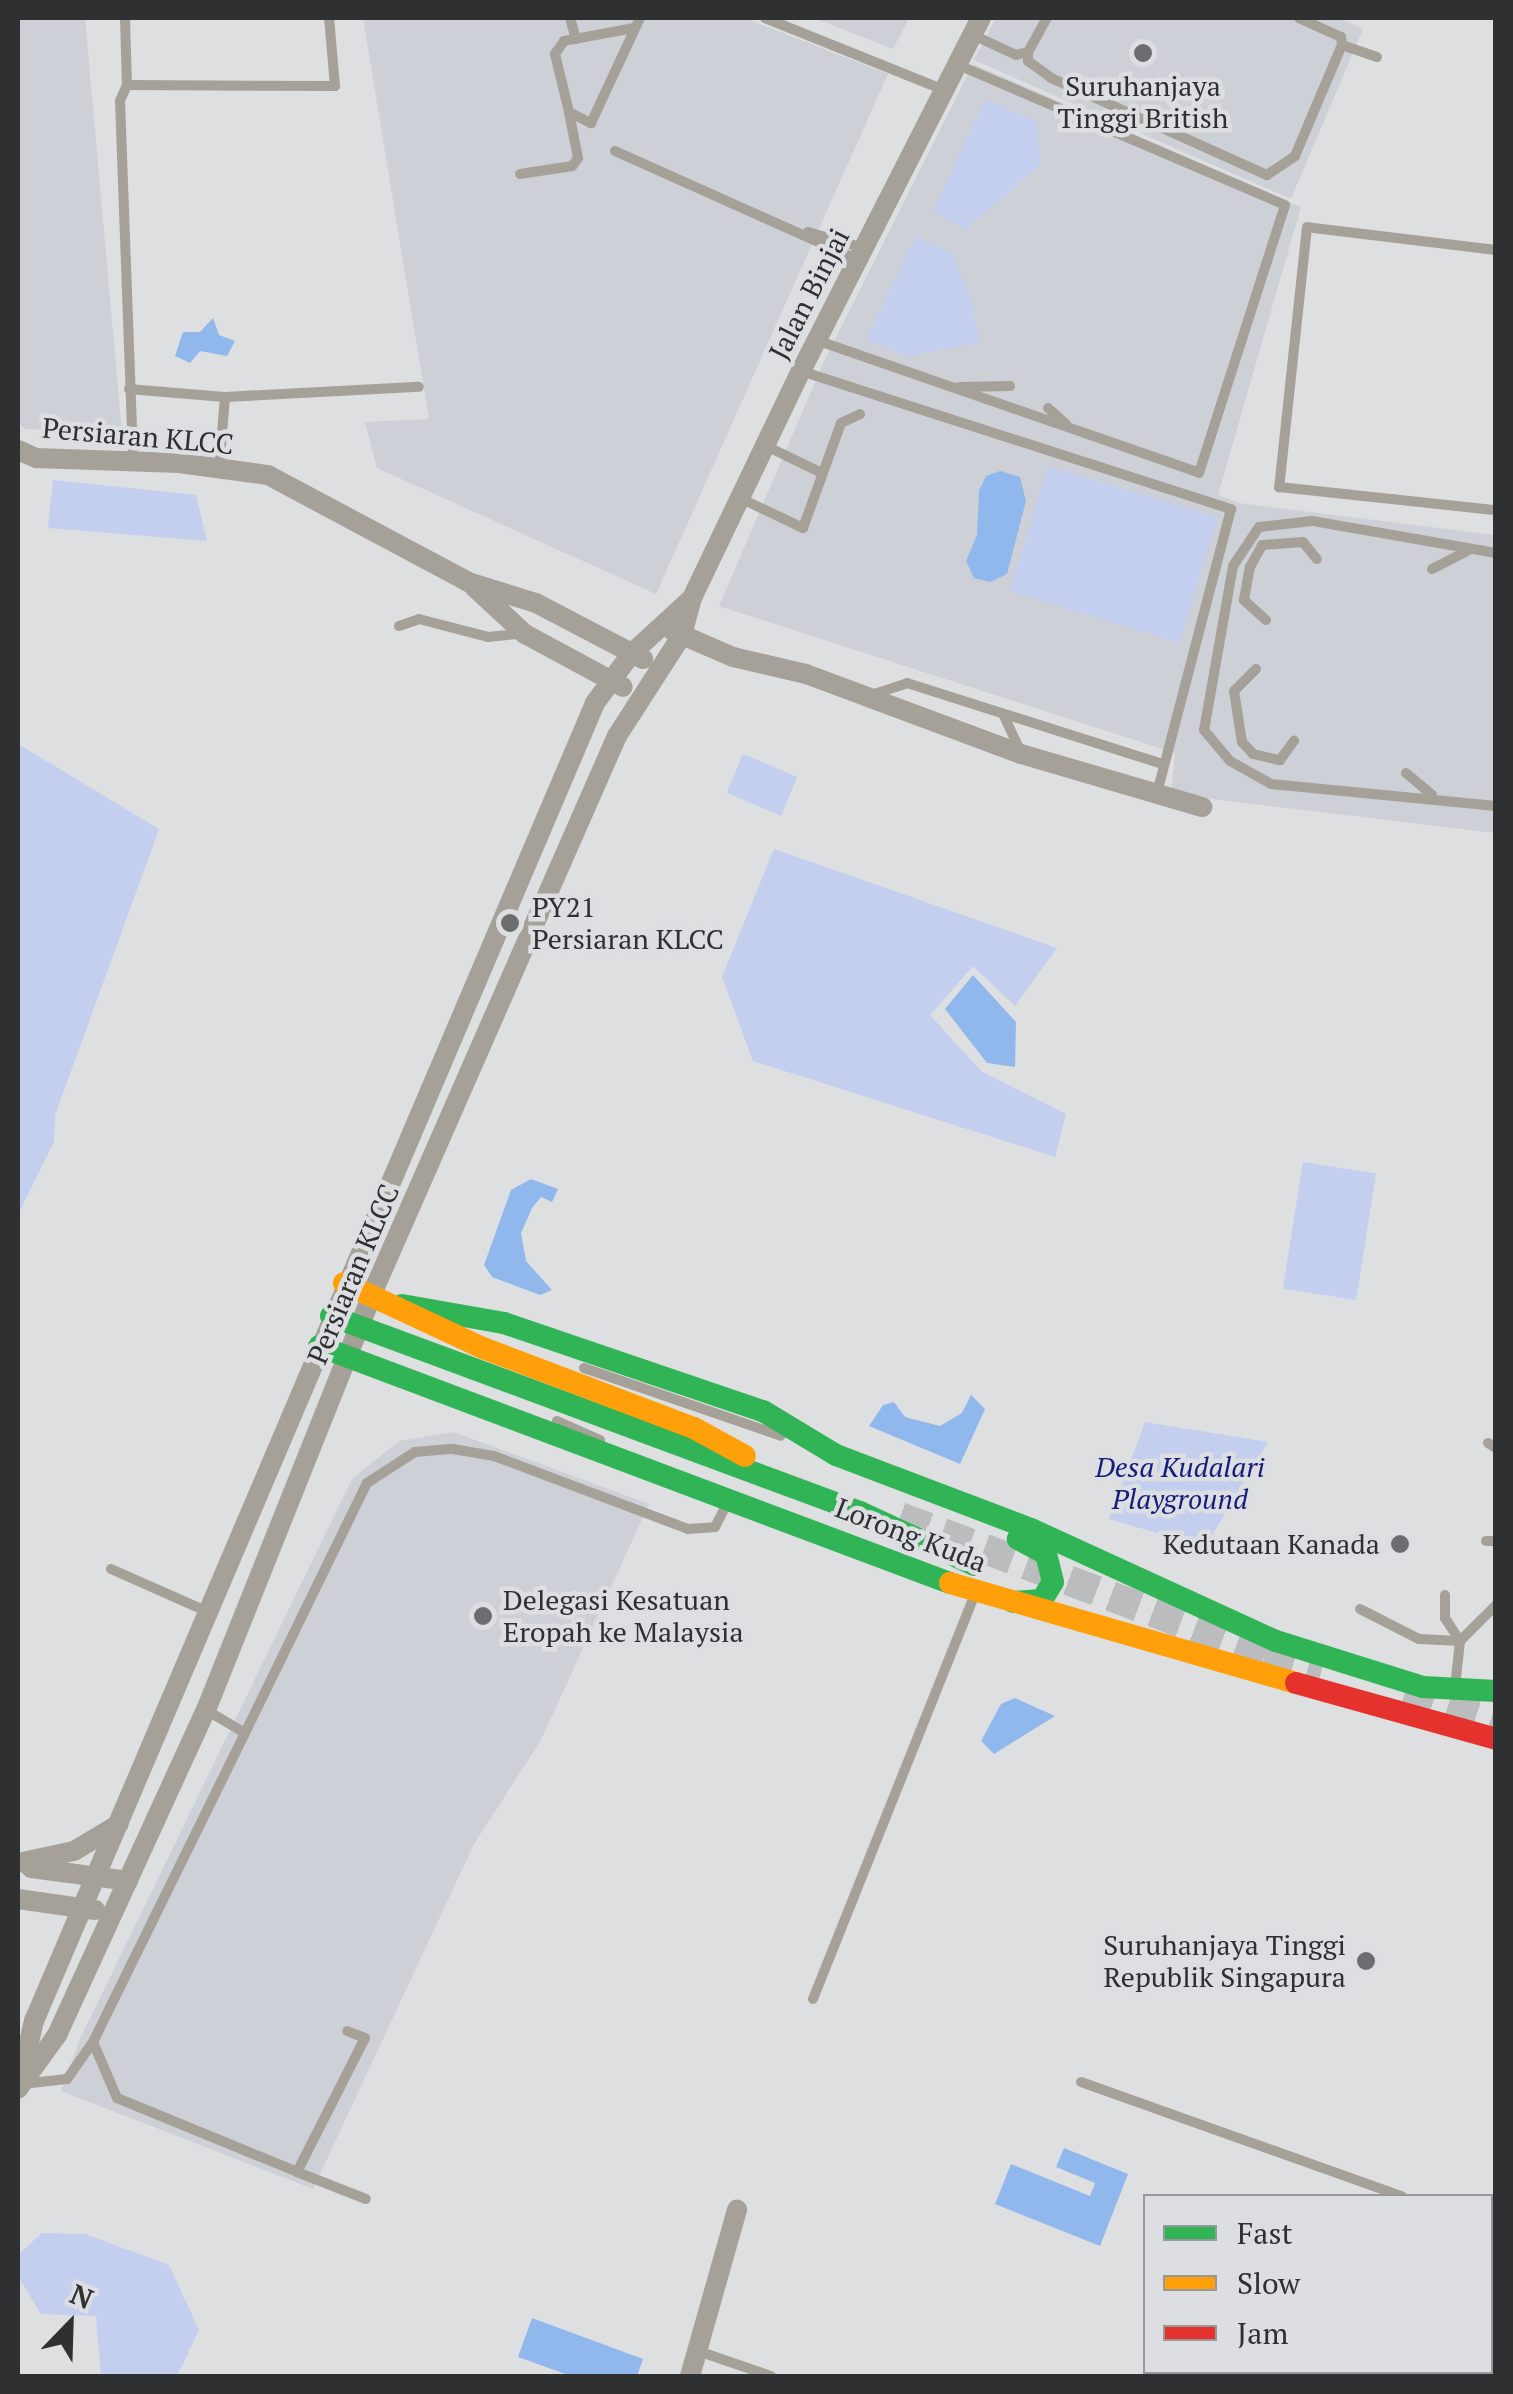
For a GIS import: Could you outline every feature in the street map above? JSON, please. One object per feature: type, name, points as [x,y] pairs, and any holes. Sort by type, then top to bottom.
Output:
[{"type":"street","name":"Jalan Binjai","points":[[692,598],[816,340],[977,26]]},
{"type":"street","name":"Persiaran KLCC","points":[[24,455],[133,460],[268,475],[468,582],[536,603],[658,666]]},
{"type":"street","name":"Persiaran KLCC","points":[[468,582],[525,634],[640,694]]},
{"type":"street","name":"Persiaran KLCC","points":[[18,2086],[34,2021],[121,1822],[344,1283],[595,703],[631,654],[692,598]]},
{"type":"street","name":"Persiaran KLCC","points":[[18,2086],[57,2035],[206,1710],[372,1294],[640,694],[682,634],[692,598]]},
{"type":"street","points":[[662,626],[1021,754],[1202,807]]},
{"type":"street","name":"Lorong Kuda","points":[[344,1283],[402,1305],[483,1348],[860,1501]]},
{"type":"street","name":"Lorong Kuda","points":[[402,1305],[504,1323],[764,1411],[836,1454],[983,1511],[1276,1641],[1455,1694],[1496,1691]]},
{"type":"street","points":[[331,1316],[860,1512],[974,1564]]},
{"type":"street","name":"Lorong Kuda","points":[[318,1346],[726,1504],[808,1528],[1000,1601],[1496,1738]]},
{"type":"street","points":[[983,1511],[1004,1532],[1035,1544],[1053,1568],[1053,1582],[1042,1600],[1000,1601]]},
{"type":"street","points":[[18,1865],[74,1851],[121,1822]]},
{"type":"street","points":[[18,1865],[128,1881]]},
{"type":"street","points":[[18,1899],[113,1913]]},
{"type":"street","points":[[690,2376],[737,2210]]},
{"type":"lane","points":[[125,18],[126,85],[120,101],[133,460]]},
{"type":"lane","points":[[126,85],[335,86],[329,18]]},
{"type":"lane","points":[[570,18],[576,39]]},
{"type":"lane","points":[[764,18],[944,90]]},
{"type":"lane","points":[[1047,18],[1028,52],[1028,60],[1050,78],[1267,175],[1284,168],[1342,45],[1341,37],[1299,18]]},
{"type":"lane","points":[[520,174],[572,166],[578,158],[555,54],[564,41],[637,23]]},
{"type":"lane","points":[[569,112],[591,122],[637,23]]},
{"type":"lane","points":[[977,26],[1016,55],[1028,52]]},
{"type":"lane","points":[[1342,45],[1377,57]]},
{"type":"lane","points":[[816,340],[1198,473],[1286,205],[1215,179],[957,65]]},
{"type":"lane","points":[[615,151],[860,253]]},
{"type":"lane","points":[[1496,250],[1386,241],[1364,234],[1307,227],[1279,486],[1327,487],[1496,510]]},
{"type":"lane","points":[[1354,246],[1364,234]]},
{"type":"lane","points":[[801,371],[943,424],[1231,508],[1198,605],[1157,795]]},
{"type":"lane","points":[[952,388],[1010,386]]},
{"type":"lane","points":[[129,389],[225,397],[419,387]]},
{"type":"lane","points":[[218,471],[225,397]]},
{"type":"lane","points":[[1048,408],[1070,428]]},
{"type":"lane","points":[[740,498],[804,528],[844,419],[860,414]]},
{"type":"lane","points":[[1117,445],[1122,432]]},
{"type":"lane","points":[[765,446],[822,473]]},
{"type":"lane","points":[[1496,553],[1312,521],[1259,527],[1233,566],[1205,707],[1204,730],[1214,744],[1254,778],[1496,806]]},
{"type":"lane","points":[[1266,620],[1244,600],[1250,567],[1262,546],[1303,542],[1317,559]]},
{"type":"lane","points":[[1432,569],[1468,550]]},
{"type":"lane","points":[[398,626],[419,619],[488,636],[525,634]]},
{"type":"lane","points":[[1256,670],[1234,691],[1242,742],[1252,754],[1280,760],[1294,741]]},
{"type":"lane","points":[[862,698],[907,683],[1163,764]]},
{"type":"lane","points":[[1004,716],[1021,754]]},
{"type":"lane","points":[[1406,773],[1434,798]]},
{"type":"lane","points":[[584,1368],[836,1454]]},
{"type":"lane","points":[[557,1421],[808,1528]]},
{"type":"lane","points":[[18,2086],[67,2079],[93,2042],[367,1483],[415,1452],[453,1449],[494,1456],[688,1530],[716,1527],[726,1504]]},
{"type":"lane","points":[[111,1569],[208,1612]]},
{"type":"lane","points":[[813,1999],[976,1592]]},
{"type":"lane","points":[[1445,1595],[1445,1618],[1460,1641],[1455,1694]]},
{"type":"lane","points":[[1460,1641],[1496,1604]]},
{"type":"lane","points":[[1360,1609],[1392,1631],[1460,1641]]},
{"type":"lane","points":[[206,1710],[248,1728]]},
{"type":"lane","points":[[296,2172],[365,2038],[347,2031]]},
{"type":"lane","points":[[93,2042],[116,2098],[366,2200]]},
{"type":"lane","points":[[1081,2082],[1396,2194]]},
{"type":"lane","points":[[697,2351],[771,2376]]},
{"type":"shaded area","points":[[18,18],[85,18],[122,433],[25,429],[18,422]]},
{"type":"shaded area","points":[[363,18],[745,18],[888,74],[656,594],[377,468],[365,422],[429,419]]},
{"type":"shaded area","points":[[814,18],[909,18],[893,49]]},
{"type":"shaded area","points":[[996,18],[1339,18],[1363,29],[1291,199],[974,60]]},
{"type":"shaded area","points":[[973,64],[1301,207],[1218,495],[1239,503],[1495,535],[1495,833],[1171,794],[1175,753],[719,606],[824,361]]},
{"type":"shaded area","points":[[454,1432],[649,1504],[541,1740],[474,1844],[313,2189],[61,2091],[80,2039],[352,1479],[399,1441]]},
{"type":"green space","points":[[985,99],[1036,121],[1041,165],[966,229],[933,212]]},
{"type":"green space","points":[[916,236],[952,254],[972,302],[979,343],[908,356],[866,340]]},
{"type":"green space","points":[[1048,466],[1217,518],[1179,643],[1010,591]]},
{"type":"green space","points":[[53,480],[196,495],[207,541],[48,528]]},
{"type":"green space","points":[[18,744],[159,829],[55,1115],[54,1141],[18,1215]]},
{"type":"green space","points":[[743,754],[797,777],[781,816],[727,793]]},
{"type":"green space","points":[[774,849],[1057,948],[1015,1006],[973,966],[930,1015],[981,1071],[1066,1114],[1055,1157],[753,1061],[722,977]]},
{"type":"green space","points":[[1303,1162],[1376,1174],[1356,1300],[1283,1288]]},
{"type":"green space","name":"Desa Kudalari Playground","points":[[1145,1422],[1268,1442],[1205,1547],[1109,1519]]},
{"type":"green space","points":[[42,2233],[85,2234],[169,2265],[199,2330],[177,2376],[101,2376],[96,2316],[41,2314],[18,2276],[18,2255]]},
{"type":"water","points":[[213,318],[219,335],[235,341],[227,356],[200,351],[190,363],[175,356],[183,332],[200,332]]},
{"type":"water","points":[[1000,471],[1020,477],[1026,501],[1007,574],[990,582],[974,578],[966,561],[977,535],[979,491],[986,476]]},
{"type":"water","points":[[973,975],[1016,1022],[1015,1067],[987,1063],[945,1009]]},
{"type":"water","points":[[531,1179],[558,1189],[552,1202],[541,1197],[521,1233],[526,1261],[552,1290],[540,1295],[492,1277],[484,1265],[511,1190]]},
{"type":"water","points":[[971,1395],[985,1409],[960,1464],[869,1426],[883,1405],[894,1402],[905,1417],[940,1426],[962,1413]]},
{"type":"water","points":[[1015,1698],[1055,1716],[994,1754],[981,1741],[1001,1704]]},
{"type":"water","points":[[1064,2148],[1128,2174],[1100,2246],[995,2204],[1011,2164],[1090,2196],[1095,2183],[1056,2167]]},
{"type":"water","points":[[532,2318],[643,2359],[637,2376],[571,2376],[518,2357]]},
{"type":"tunnel","points":[[900,1517],[1265,1654],[1322,1670]]},
{"type":"tunnel","points":[[1405,1692],[1496,1722]]},
{"type":"traffic: fast","points":[[402,1305],[504,1323],[763,1411],[836,1455],[1031,1529],[1276,1641],[1423,1687],[1496,1691]]},
{"type":"traffic: fast","points":[[331,1316],[860,1512],[974,1565]]},
{"type":"traffic: fast","points":[[319,1346],[950,1583]]},
{"type":"traffic: fast","points":[[1013,1602],[1042,1600],[1053,1582],[1046,1554],[1018,1539]]},
{"type":"traffic: slow","points":[[344,1283],[483,1348],[694,1428],[745,1456]]},
{"type":"traffic: slow","points":[[950,1583],[1296,1683]]},
{"type":"traffic: jam","points":[[1296,1683],[1496,1739]]},
{"type":"place","name":"Suruhanjaya Tinggi British","points":[[1143,53]]},
{"type":"place","name":"PY21 Persiaran KLCC","points":[[510,923]]},
{"type":"place","name":"Kedutaan Kanada","points":[[1400,1544]]},
{"type":"place","name":"Delegasi Kesatuan Eropah ke Malaysia","points":[[483,1616]]},
{"type":"place","name":"Suruhanjaya Tinggi Republik Singapura","points":[[1366,1961]]}]
